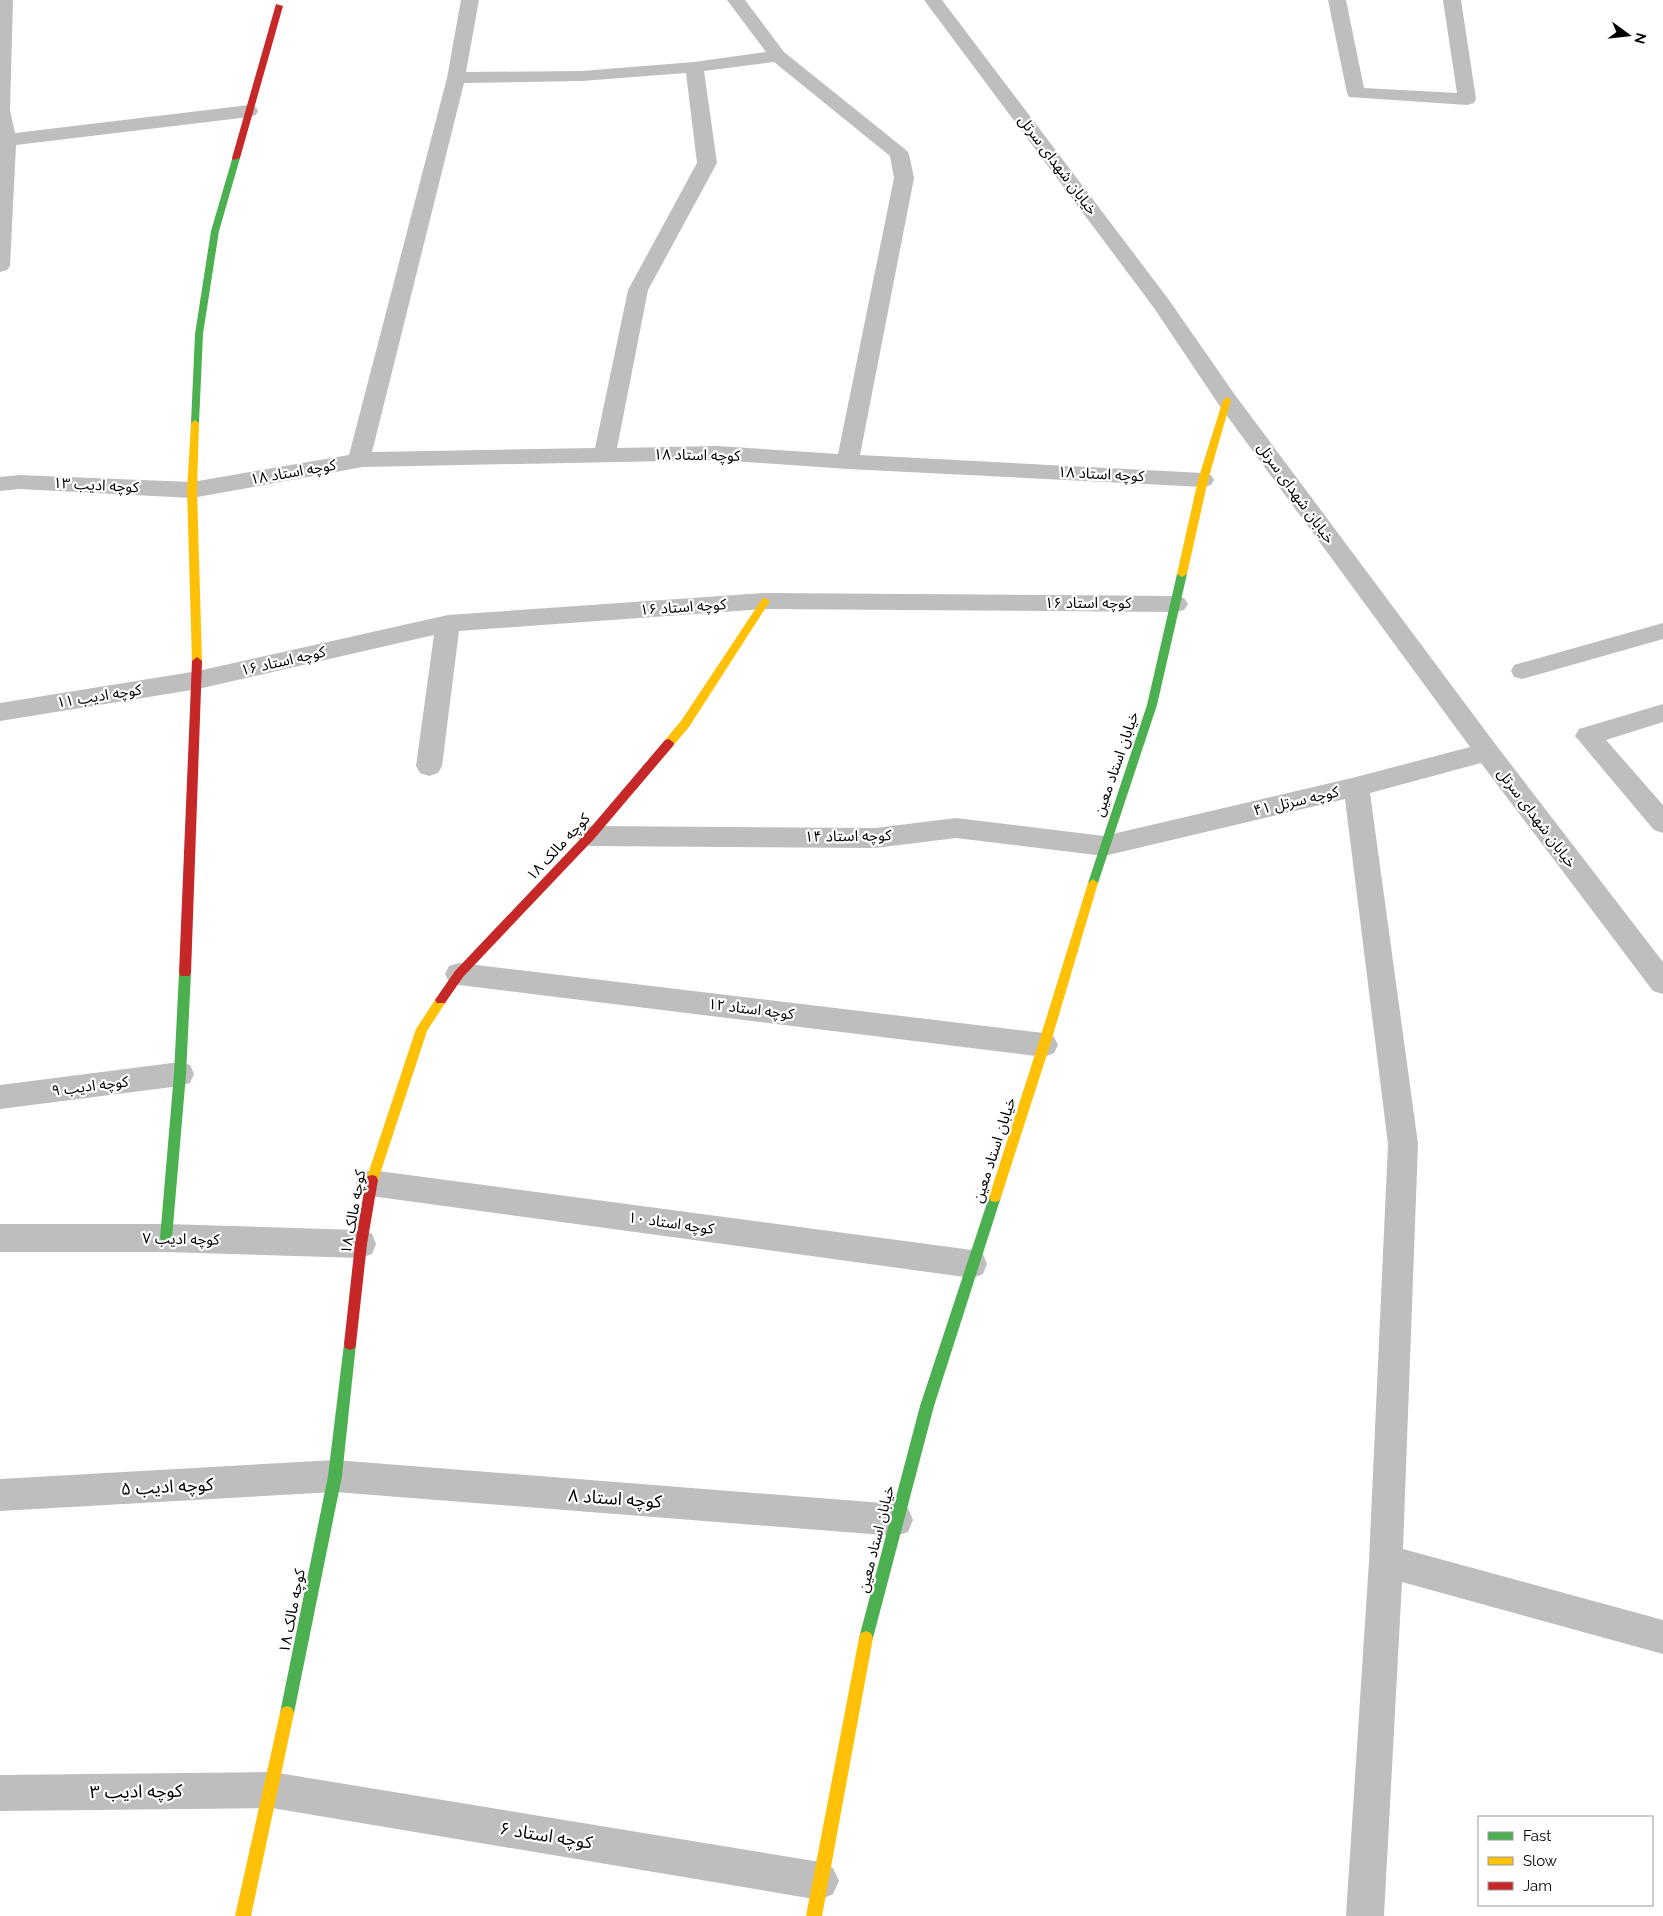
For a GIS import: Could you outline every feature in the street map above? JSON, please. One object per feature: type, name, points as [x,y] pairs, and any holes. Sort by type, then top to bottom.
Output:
[{"type":"street","points":[[0,266],[7,140],[1,110],[4,0]]},
{"type":"street","points":[[359,461],[456,78],[470,0]]},
{"type":"street","points":[[736,0],[778,56],[899,154],[904,178],[848,462]]},
{"type":"street","name":"خیابان شهدای سرتل","points":[[933,0],[1162,304],[1227,400],[1487,752],[1663,984]]},
{"type":"street","points":[[1337,0],[1356,94],[1467,99],[1452,0]]},
{"type":"street","points":[[166,1238],[180,1074],[198,680],[192,490],[199,334],[215,231],[279,6]]},
{"type":"street","points":[[456,78],[582,76],[694,67],[778,56]]},
{"type":"street","points":[[604,456],[638,290],[707,162],[694,67]]},
{"type":"street","points":[[7,140],[249,111]]},
{"type":"street","name":"خیابان استاد معین","points":[[814,1916],[863,1650],[927,1406],[1044,1045],[1104,846],[1152,705],[1203,480],[1227,400]]},
{"type":"street","name":"کوچه استاد ۱۸","points":[[192,490],[359,461],[717,454],[1203,480]]},
{"type":"street","name":"کوچه ادیب ۱۳","points":[[0,484],[19,482],[192,490]]},
{"type":"street","name":"کوچه استاد ۱۶","points":[[198,680],[448,623],[765,601],[1176,604]]},
{"type":"street","name":"کوچه مالک ۱۸","points":[[243,1916],[272,1790],[335,1476],[361,1244],[371,1183],[422,1029],[459,974],[590,836],[685,724],[765,601]]},
{"type":"street","points":[[428,766],[448,623]]},
{"type":"street","name":"کوچه ادیب ۱۱","points":[[0,712],[198,680]]},
{"type":"street","points":[[1663,712],[1588,736],[1663,822]]},
{"type":"street","name":"کوچه سرتل ۴۱","points":[[1104,846],[1356,787],[1487,752]]},
{"type":"street","points":[[1356,787],[1403,1144],[1386,1561],[1364,1916]]},
{"type":"street","name":"کوچه استاد ۱۴","points":[[590,836],[874,838],[956,828],[1104,846]]},
{"type":"street","name":"کوچه استاد ۱۲","points":[[459,974],[1044,1045]]},
{"type":"street","name":"کوچه ادیب ۹","points":[[0,1098],[180,1074]]},
{"type":"street","name":"کوچه استاد ۱۰","points":[[371,1183],[972,1264]]},
{"type":"street","name":"کوچه ادیب ۷","points":[[0,1238],[166,1238],[361,1244]]},
{"type":"street","name":"کوچه ادیب ۵","points":[[0,1495],[335,1476]]},
{"type":"street","name":"کوچه استاد ۸","points":[[335,1476],[896,1520]]},
{"type":"street","points":[[1386,1561],[1663,1637]]},
{"type":"street","name":"کوچه ادیب ۳","points":[[0,1793],[272,1790]]},
{"type":"street","name":"کوچه استاد ۶","points":[[272,1790],[820,1881]]},
{"type":"lane","points":[[1522,671],[1663,631]]},
{"type":"traffic: fast","points":[[195,423],[199,334],[215,231],[236,158]]},
{"type":"traffic: fast","points":[[1093,883],[1152,705],[1182,574]]},
{"type":"traffic: fast","points":[[166,1238],[180,1074],[185,973]]},
{"type":"traffic: fast","points":[[866,1638],[927,1406],[995,1197]]},
{"type":"traffic: fast","points":[[287,1713],[335,1476],[350,1344]]},
{"type":"traffic: slow","points":[[1182,574],[1203,480],[1227,400]]},
{"type":"traffic: slow","points":[[195,423],[192,490],[197,661]]},
{"type":"traffic: slow","points":[[669,743],[685,724],[765,601]]},
{"type":"traffic: slow","points":[[995,1197],[1093,883]]},
{"type":"traffic: slow","points":[[372,1180],[422,1029],[441,1000]]},
{"type":"traffic: slow","points":[[814,1916],[866,1638]]},
{"type":"traffic: slow","points":[[243,1916],[287,1713]]},
{"type":"traffic: jam","points":[[236,158],[279,6]]},
{"type":"traffic: jam","points":[[185,973],[197,661]]},
{"type":"traffic: jam","points":[[441,1000],[459,974],[590,836],[669,743]]},
{"type":"traffic: jam","points":[[350,1344],[361,1244],[372,1180]]}]
